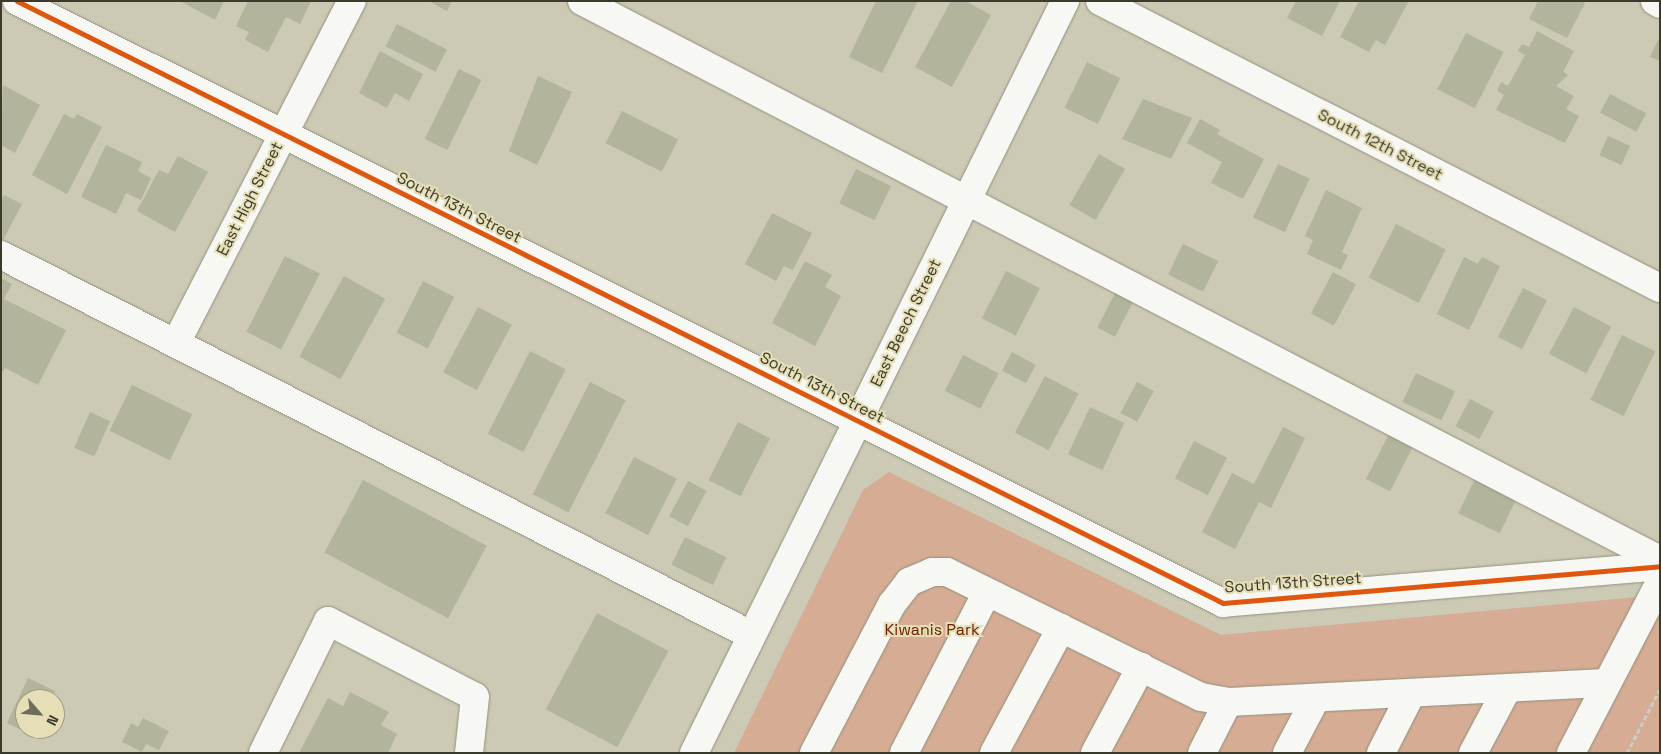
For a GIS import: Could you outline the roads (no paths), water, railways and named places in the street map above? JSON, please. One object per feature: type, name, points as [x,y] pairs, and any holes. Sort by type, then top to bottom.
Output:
[{"type":"street","name":"South 13th Street","points":[[17,1],[1223,603],[1660,566]]},
{"type":"street","name":"East High Street","points":[[176,343],[352,1]]},
{"type":"street","points":[[582,1],[1660,560]]},
{"type":"street","name":"East Beech Street","points":[[694,753],[1065,1]]},
{"type":"street","name":"South 12th Street","points":[[1100,1],[1660,288]]},
{"type":"street","points":[[1655,1],[1660,4]]},
{"type":"street","points":[[1,255],[751,635]]},
{"type":"street","points":[[814,753],[892,604],[909,582],[932,572],[947,572],[1201,697],[1228,702],[1315,700],[1608,683]]},
{"type":"street","points":[[1571,753],[1660,582]]},
{"type":"street","points":[[904,753],[986,592]]},
{"type":"street","points":[[263,753],[328,621],[475,697],[472,752]]},
{"type":"street","points":[[994,753],[1061,628]]},
{"type":"street","points":[[1096,753],[1140,667]]},
{"type":"street","points":[[1473,753],[1507,688]]},
{"type":"street","points":[[1381,753],[1411,694]]},
{"type":"street","points":[[1287,753],[1315,700]]},
{"type":"street","points":[[1202,753],[1228,702]]},
{"type":"park label","name":"Kiwanis Park","points":[[932,630]]}]
